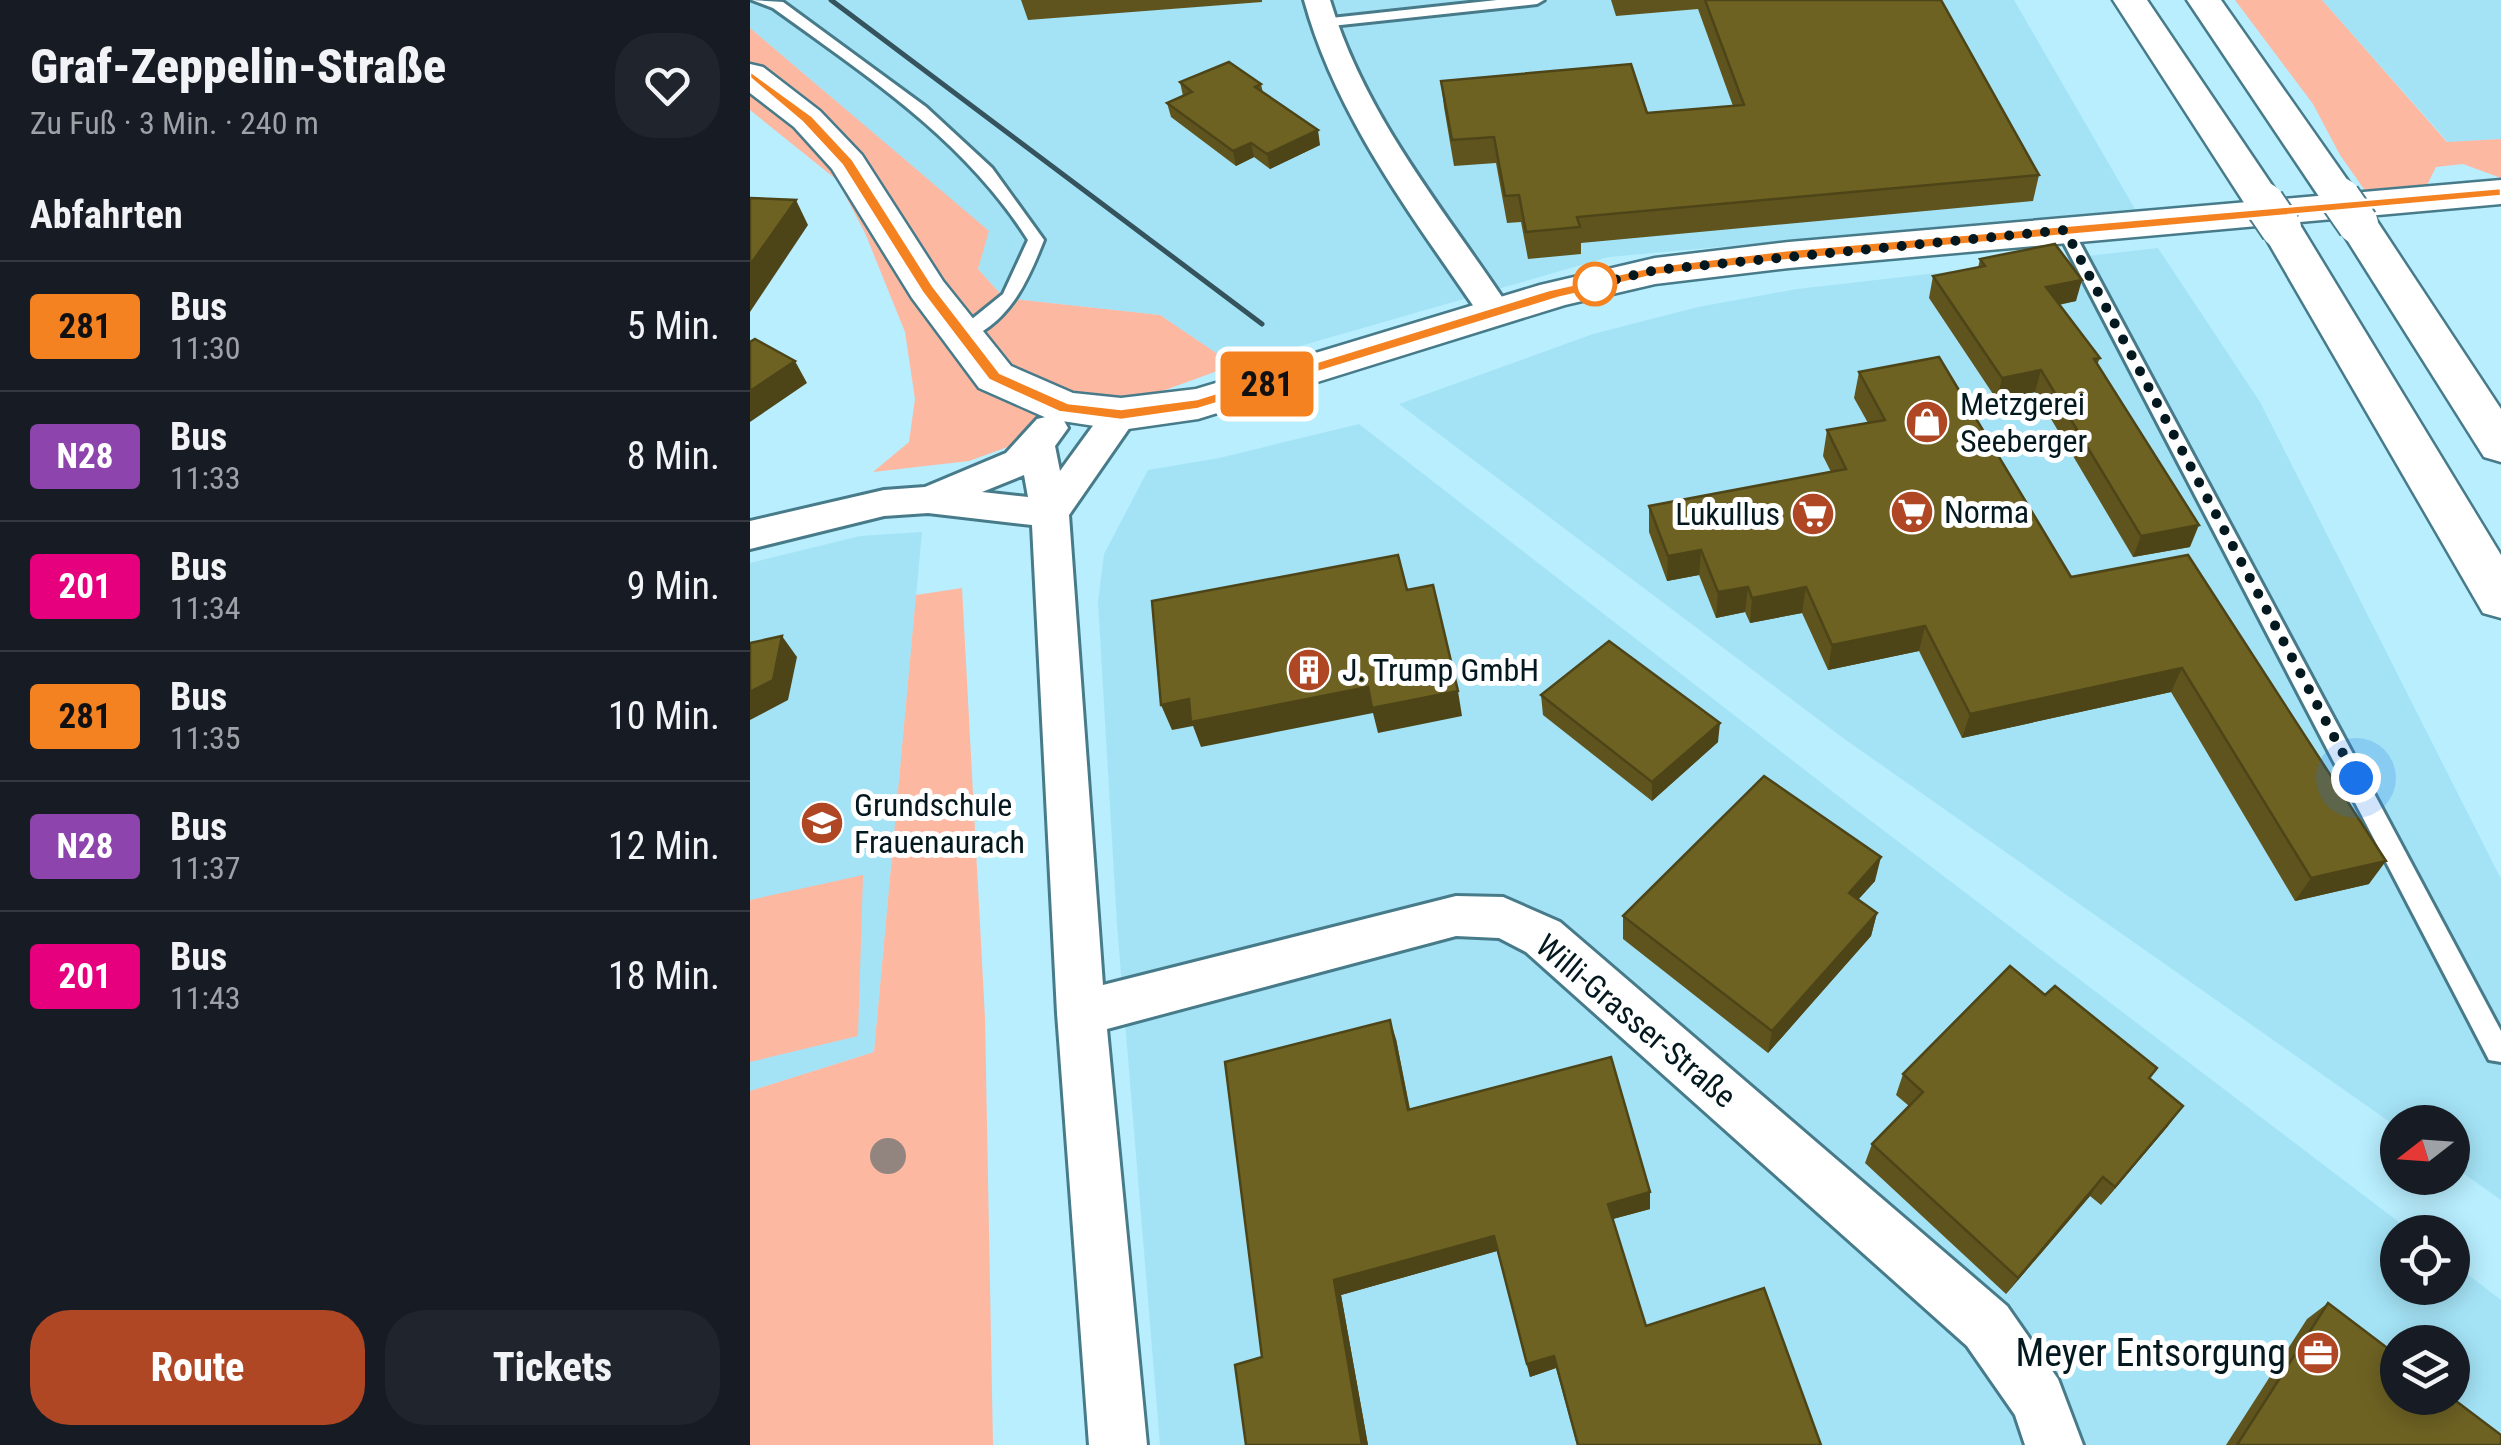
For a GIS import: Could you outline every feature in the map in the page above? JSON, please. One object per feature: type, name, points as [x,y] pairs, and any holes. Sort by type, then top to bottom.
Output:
[{"type":"main road","points":[[2130,0],[2501,446]]},
{"type":"main road","points":[[2204,0],[2501,599]]},
{"type":"main road","points":[[750,75],[807,119],[848,162],[960,336],[994,377],[1065,408],[1121,414],[1198,404],[1495,312],[1656,270],[2065,230],[2311,213],[2501,192]]},
{"type":"street","points":[[1320,12],[1368,121],[1495,312]]},
{"type":"street","points":[[928,500],[1020,462],[1065,408]]},
{"type":"street","points":[[1050,513],[1121,414]]},
{"type":"street","points":[[1037,446],[1050,513],[1082,1014],[1118,1445]]},
{"type":"street","points":[[750,535],[884,504],[928,500],[1050,513]]},
{"type":"street","name":"Willi-Grasser-Straße","points":[[1082,1014],[1456,916],[1502,918],[1543,937],[1986,1326],[2038,1399],[2054,1445]]},
{"type":"lane","points":[[759,0],[778,5],[925,114],[1019,208],[1036,240],[1017,287],[999,313],[960,336]]},
{"type":"lane","points":[[1320,12],[1537,0]]},
{"type":"lane","points":[[2065,230],[2498,1051]]},
{"type":"shaded area","points":[[750,0],[2014,0],[2135,209],[1609,257],[1234,365],[1160,315],[1004,298],[978,269],[988,231],[750,28]]},
{"type":"shaded area","points":[[2235,0],[2322,0],[2447,142],[2501,139],[2501,178],[2463,164],[2436,167],[2427,185],[2371,199],[2340,155],[2313,104]]},
{"type":"shaded area","points":[[2322,0],[2501,0],[2501,139],[2448,142]]},
{"type":"shaded area","points":[[750,28],[989,231],[978,269],[1004,298],[1160,315],[1234,365],[969,461],[873,472],[909,442],[915,399],[905,332],[865,233],[837,180],[750,110]]},
{"type":"shaded area","points":[[2158,248],[2260,402],[2501,879],[2501,1200],[2470,1178],[2470,1105],[2380,1105],[2380,1115],[1843,738],[1399,404],[1593,334],[1698,307],[1797,289]]},
{"type":"shaded area","points":[[1359,424],[1850,805],[2390,1215],[2380,1215],[2380,1305],[2470,1305],[2470,1276],[2501,1300],[2501,1445],[1160,1445],[1117,925],[1098,602],[1104,554],[1148,470],[1219,458]]},
{"type":"shaded area","name":"Grundschule Frauenaurach","points":[[922,532],[874,1052],[750,1091],[750,563],[860,536]]},
{"type":"shaded area","points":[[962,588],[985,1018],[993,1445],[750,1445],[750,1091],[874,1052],[916,595]]},
{"type":"shaded area","points":[[863,875],[858,1036],[750,1062],[750,900]]},
{"type":"building","points":[[1705,0],[1941,0],[2039,175],[1577,217],[1580,227],[1526,232],[1519,195],[1505,196],[1494,137],[1452,140],[1441,81],[1631,64],[1647,113],[1744,105]]},
{"type":"building","points":[[1229,62],[1261,84],[1255,87],[1318,130],[1267,154],[1251,143],[1233,151],[1167,103],[1192,92],[1180,82]]},
{"type":"building","points":[[750,198],[796,200],[750,265]]},
{"type":"building","points":[[2055,244],[2082,280],[2046,287],[2100,358],[2094,359],[2199,525],[2141,536],[2041,370],[2002,378],[1933,276],[1985,266],[1980,259]]},
{"type":"building","points":[[755,339],[795,361],[750,391],[750,342]]},
{"type":"building","points":[[1939,357],[2071,577],[2188,555],[2386,861],[2311,878],[2182,668],[1970,714],[1925,626],[1832,645],[1806,587],[1752,598],[1748,587],[1718,592],[1701,550],[1668,556],[1649,506],[1846,469],[1827,430],[1885,420],[1859,372]]},
{"type":"building","name":"J. Trump GmbH","points":[[1398,555],[1407,590],[1433,585],[1458,691],[1372,708],[1368,687],[1191,722],[1189,699],[1161,705],[1152,601]]},
{"type":"building","points":[[782,636],[773,680],[750,692],[750,643]]},
{"type":"building","points":[[1609,641],[1720,723],[1652,782],[1541,695]]},
{"type":"building","points":[[1764,776],[1881,857],[1849,893],[1877,913],[1772,1031],[1623,916]]},
{"type":"building","points":[[2010,966],[2045,995],[2055,986],[2157,1068],[2149,1078],[2183,1106],[2115,1187],[2103,1177],[2018,1278],[1872,1144],[1923,1092],[1903,1074]]},
{"type":"building","points":[[1390,1020],[1408,1110],[1611,1057],[1650,1192],[1608,1204],[1646,1326],[1764,1288],[1821,1445],[1578,1445],[1554,1356],[1527,1364],[1494,1236],[1334,1280],[1362,1445],[1246,1445],[1235,1365],[1262,1357],[1225,1062]]},
{"type":"building","name":"Meyer Entsorgung","points":[[2328,1303],[2380,1342],[2380,1415],[2470,1415],[2470,1412],[2501,1435],[2501,1445],[2237,1445]]},
{"type":"railway","points":[[831,0],[1262,324]]},
{"type":"bus line","name":"281","points":[[750,75],[807,119],[848,162],[927,289],[994,377],[1065,408],[1121,414],[1198,404],[1555,294],[1656,270],[2501,192]]},
{"type":"place","name":"Metzgerei Seeberger","points":[[1927,422]]},
{"type":"place","name":"Norma","points":[[1912,512]]},
{"type":"place","name":"Lukullus","points":[[1813,514]]},
{"type":"place","name":"J. Trump GmbH","points":[[1309,670]]},
{"type":"place","name":"Grundschule Frauenaurach","points":[[822,823]]},
{"type":"place","name":"Meyer Entsorgung","points":[[2318,1353]]},
{"type":"route","points":[[1595,284],[1588,286],[1656,270],[2065,230],[2356,778]]}]
